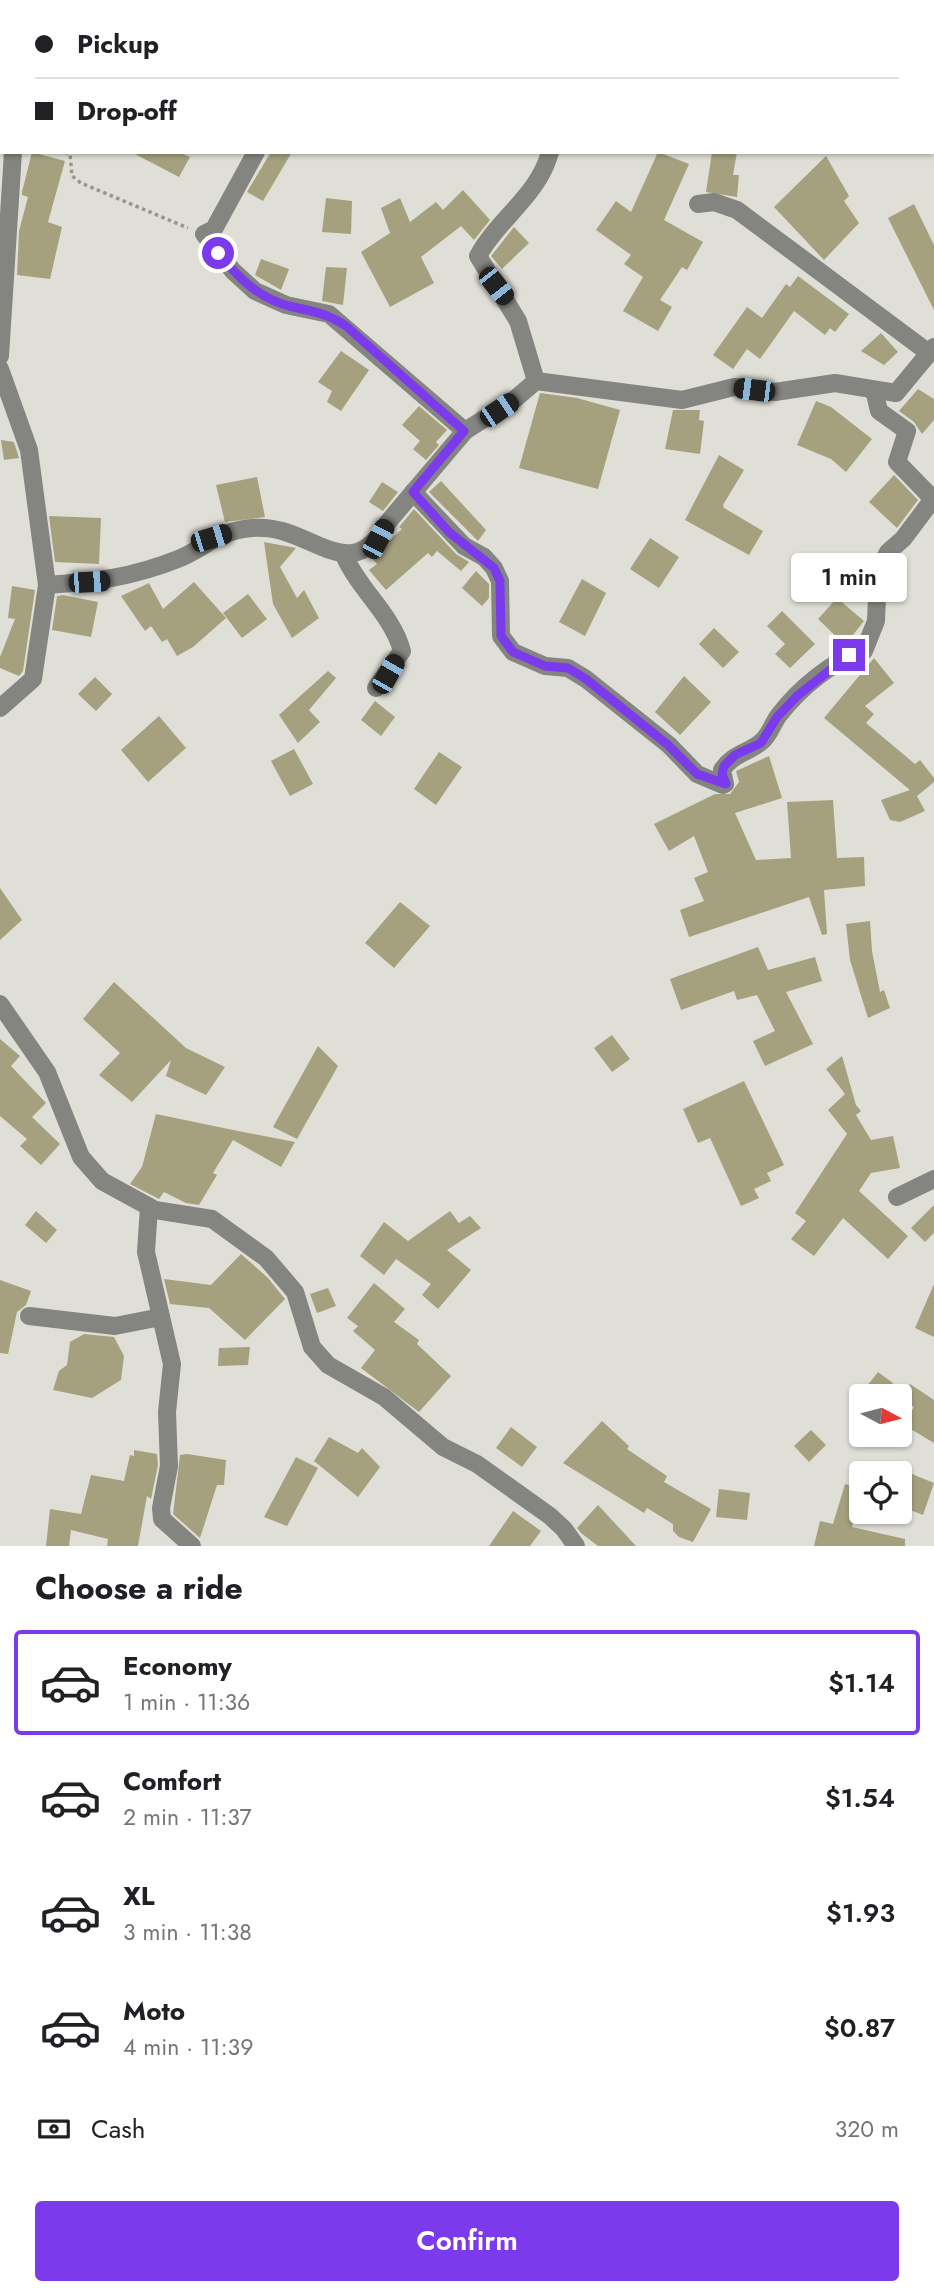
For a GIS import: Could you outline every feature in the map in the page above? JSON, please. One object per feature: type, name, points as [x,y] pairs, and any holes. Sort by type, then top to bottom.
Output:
[{"type":"street","points":[[0,356],[13,154]]},
{"type":"street","points":[[255,154],[215,229],[204,234],[233,271],[255,291],[286,305],[329,314],[464,431]]},
{"type":"street","points":[[536,382],[518,321],[478,256],[487,239],[531,191],[549,154]]},
{"type":"street","points":[[47,585],[110,581],[183,558],[211,538],[255,527],[282,531],[344,555],[364,552],[378,539],[388,522],[464,431],[536,382],[682,400],[734,387],[775,392],[835,383],[896,393],[932,350],[737,210],[714,202],[698,204]]},
{"type":"street","points":[[0,369],[29,450],[47,585],[33,679],[0,708]]},
{"type":"street","points":[[413,492],[449,532],[494,568],[500,581],[501,636],[513,652],[545,666],[568,668],[586,679],[668,745],[697,774],[723,785],[726,784],[722,774],[724,766],[735,755],[761,743],[777,717],[797,696],[849,655],[864,651],[876,621],[878,572],[888,552],[903,539],[934,500],[897,462],[907,431],[879,411],[874,390]]},
{"type":"street","points":[[344,555],[353,575],[397,633],[402,651],[376,688]]},
{"type":"street","points":[[0,1004],[47,1072],[80,1157],[102,1181],[149,1207],[212,1219],[266,1258],[295,1292],[312,1347],[322,1360],[384,1397],[443,1447],[478,1464],[550,1516],[576,1546]]},
{"type":"street","points":[[897,1197],[934,1179]]},
{"type":"street","points":[[149,1207],[146,1252],[172,1364],[167,1412],[169,1466],[161,1508],[162,1519],[192,1546]]},
{"type":"street","points":[[29,1316],[115,1326],[161,1317]]},
{"type":"path","points":[[70,154],[72,176],[81,183],[204,234]]},
{"type":"building","points":[[32,154],[65,161],[48,222],[62,227],[50,279],[17,275],[19,231],[28,197],[22,195]]},
{"type":"building","points":[[135,154],[183,154],[190,157],[179,177]]},
{"type":"building","points":[[270,154],[291,154],[263,201],[247,192]]},
{"type":"building","points":[[657,154],[689,164],[664,220],[703,242],[687,270],[682,267],[660,300],[672,307],[658,331],[623,311],[643,277],[624,264],[631,255],[596,230],[616,201],[631,212]]},
{"type":"building","points":[[712,154],[737,154],[733,175],[739,175],[737,197],[706,192]]},
{"type":"building","points":[[826,156],[849,196],[844,201],[859,223],[824,260],[774,207]]},
{"type":"building","points":[[463,190],[490,220],[474,240],[461,226],[421,257],[434,283],[390,307],[361,252],[390,233],[381,208],[400,198],[410,222],[436,202],[443,210]]},
{"type":"building","points":[[326,198],[352,201],[351,234],[322,232]]},
{"type":"building","points":[[914,204],[934,245],[934,310],[888,218]]},
{"type":"building","points":[[514,227],[529,243],[502,269],[491,256]]},
{"type":"building","points":[[261,259],[289,269],[281,290],[255,275]]},
{"type":"building","points":[[326,267],[347,268],[343,305],[322,301]]},
{"type":"building","points":[[798,276],[849,314],[835,332],[830,328],[825,335],[794,311],[760,359],[747,349],[733,369],[713,355],[747,307],[762,318],[786,284],[790,287]]},
{"type":"building","points":[[881,333],[898,352],[884,365],[861,351]]},
{"type":"building","points":[[341,351],[369,370],[341,411],[327,402],[332,391],[318,382]]},
{"type":"building","points":[[918,389],[934,399],[934,420],[922,434],[914,422],[899,411]]},
{"type":"building","points":[[540,393],[577,398],[620,410],[598,489],[519,468]]},
{"type":"building","points":[[816,401],[831,407],[872,439],[846,472],[831,459],[797,445]]},
{"type":"building","points":[[419,406],[447,430],[436,442],[439,445],[426,460],[413,449],[420,441],[402,425]]},
{"type":"building","points":[[673,410],[700,410],[699,420],[704,421],[700,454],[665,449]]},
{"type":"building","points":[[1,440],[14,442],[19,458],[4,460]]},
{"type":"building","points":[[719,455],[744,470],[723,505],[724,508],[763,531],[749,555],[685,520]]},
{"type":"building","points":[[894,475],[918,500],[897,528],[869,502]]},
{"type":"building","points":[[257,477],[265,517],[225,522],[216,485]]},
{"type":"building","points":[[441,481],[486,530],[478,541],[429,492]]},
{"type":"building","points":[[382,482],[398,492],[383,511],[369,502]]},
{"type":"building","points":[[414,509],[456,554],[469,562],[461,571],[437,551],[432,557],[428,553],[386,590],[369,570],[377,564],[371,557],[402,529],[399,527]]},
{"type":"building","points":[[49,516],[101,518],[99,564],[55,562]]},
{"type":"building","points":[[650,538],[679,557],[659,588],[630,569]]},
{"type":"building","points":[[264,542],[296,548],[280,567],[297,598],[304,590],[319,618],[292,638],[273,604]]},
{"type":"building","points":[[476,571],[489,584],[489,598],[482,606],[462,588]]},
{"type":"building","points":[[582,579],[606,593],[585,636],[559,622]]},
{"type":"building","points":[[194,582],[226,618],[193,647],[177,656],[167,639],[162,642],[151,626],[145,631],[121,596],[149,583],[163,609]]},
{"type":"building","points":[[12,586],[35,590],[23,671],[19,676],[0,668],[0,657],[15,619],[8,618]]},
{"type":"building","points":[[248,594],[267,619],[242,638],[223,613]]},
{"type":"building","points":[[57,596],[98,602],[91,637],[52,630]]},
{"type":"building","points":[[837,598],[864,621],[845,645],[818,619]]},
{"type":"building","points":[[782,611],[815,644],[790,668],[775,654],[785,644],[767,626]]},
{"type":"building","points":[[714,628],[739,652],[723,668],[699,644]]},
{"type":"building","points":[[874,658],[894,683],[865,706],[874,714],[866,723],[915,764],[920,760],[934,778],[934,782],[917,796],[925,811],[900,822],[890,820],[881,800],[910,790],[824,718]]},
{"type":"building","points":[[328,671],[336,678],[309,710],[320,722],[298,743],[279,715]]},
{"type":"building","points":[[684,676],[711,702],[680,735],[655,712]]},
{"type":"building","points":[[95,677],[112,694],[96,711],[78,694]]},
{"type":"building","points":[[375,701],[395,717],[381,736],[361,720]]},
{"type":"building","points":[[159,716],[186,748],[148,782],[121,750]]},
{"type":"building","points":[[294,749],[313,784],[290,796],[271,761]]},
{"type":"building","points":[[439,752],[462,767],[436,805],[414,789]]},
{"type":"building","points":[[769,756],[782,798],[735,813],[756,860],[791,858],[787,802],[833,800],[837,858],[864,857],[865,886],[824,890],[827,934],[822,935],[809,897],[689,937],[680,910],[704,901],[694,878],[708,872],[694,836],[669,851],[654,824],[715,794],[730,794],[739,782],[736,771]]},
{"type":"building","points":[[0,888],[22,920],[0,940]]},
{"type":"building","points":[[400,902],[430,926],[394,968],[365,943]]},
{"type":"building","points":[[870,921],[872,951],[880,992],[884,990],[890,1008],[868,1018],[850,960],[846,924]]},
{"type":"building","points":[[758,947],[768,970],[815,957],[822,981],[786,992],[813,1044],[765,1066],[753,1041],[775,1031],[757,995],[737,1000],[734,991],[681,1010],[670,979]]},
{"type":"building","points":[[114,982],[186,1048],[225,1067],[206,1095],[166,1076],[171,1060],[132,1102],[99,1075],[120,1053],[83,1019]]},
{"type":"building","points":[[612,1035],[630,1059],[612,1072],[594,1048]]},
{"type":"building","points":[[0,1039],[20,1056],[11,1066],[46,1103],[32,1117],[60,1144],[41,1165],[20,1146],[27,1139],[0,1116]]},
{"type":"building","points":[[318,1046],[338,1066],[297,1139],[273,1127]]},
{"type":"building","points":[[842,1056],[856,1105],[861,1111],[856,1115],[871,1140],[893,1136],[900,1168],[871,1173],[859,1191],[908,1236],[888,1259],[843,1218],[814,1256],[791,1239],[806,1221],[795,1213],[847,1134],[828,1110],[845,1094],[826,1069]]},
{"type":"building","points":[[744,1081],[784,1165],[767,1173],[771,1181],[754,1189],[759,1198],[741,1206],[710,1138],[698,1143],[683,1109]]},
{"type":"building","points":[[156,1114],[295,1142],[281,1167],[233,1140],[213,1173],[217,1175],[199,1205],[186,1203],[164,1192],[159,1199],[130,1184],[142,1167]]},
{"type":"building","points":[[934,1205],[934,1233],[925,1242],[911,1228]]},
{"type":"building","points":[[36,1211],[57,1230],[46,1243],[25,1225]]},
{"type":"building","points":[[450,1211],[459,1223],[470,1216],[481,1228],[447,1250],[471,1270],[438,1309],[422,1295],[431,1284],[396,1259],[384,1275],[360,1256],[384,1222],[408,1241]]},
{"type":"building","points":[[241,1254],[268,1278],[285,1299],[245,1340],[209,1308],[170,1304],[164,1279],[211,1285]]},
{"type":"building","points":[[0,1280],[31,1291],[26,1305],[17,1312],[8,1354],[0,1353]]},
{"type":"building","points":[[374,1283],[405,1309],[394,1322],[419,1340],[417,1344],[451,1376],[419,1412],[361,1368],[375,1350],[353,1331],[358,1326],[347,1318]]},
{"type":"building","points":[[934,1284],[934,1337],[915,1328]]},
{"type":"building","points":[[328,1288],[336,1306],[317,1313],[310,1294]]},
{"type":"building","points":[[84,1334],[114,1337],[124,1356],[121,1380],[92,1398],[53,1390],[59,1371],[67,1365],[70,1342]]},
{"type":"building","points":[[250,1347],[248,1365],[218,1366],[219,1348]]},
{"type":"building","points":[[878,1372],[893,1383],[892,1384],[868,1384]]},
{"type":"building","points":[[912,1385],[934,1400],[934,1443],[912,1430]]},
{"type":"building","points":[[602,1421],[629,1446],[627,1449],[667,1476],[664,1482],[711,1509],[693,1542],[679,1537],[673,1531],[673,1524],[647,1508],[644,1513],[563,1463]]},
{"type":"building","points":[[511,1427],[537,1447],[522,1467],[496,1448]]},
{"type":"building","points":[[811,1430],[826,1445],[809,1462],[794,1446]]},
{"type":"building","points":[[329,1437],[358,1453],[362,1448],[380,1467],[358,1497],[314,1461]]},
{"type":"building","points":[[134,1450],[157,1454],[158,1465],[151,1499],[147,1496],[138,1546],[107,1546],[108,1539],[71,1530],[69,1546],[46,1546],[50,1509],[81,1514],[91,1475],[124,1481],[130,1455],[134,1456]]},
{"type":"building","points":[[180,1455],[226,1460],[224,1485],[217,1485],[200,1538],[173,1514]]},
{"type":"building","points":[[296,1457],[318,1468],[287,1526],[264,1517]]},
{"type":"building","points":[[912,1474],[934,1483],[923,1515],[912,1511]]},
{"type":"building","points":[[845,1484],[849,1485],[849,1524],[853,1524],[852,1527],[905,1539],[905,1546],[814,1546],[820,1521],[833,1524]]},
{"type":"building","points":[[719,1489],[750,1493],[747,1520],[716,1517]]},
{"type":"building","points":[[598,1505],[636,1546],[598,1546],[581,1533],[577,1528]]},
{"type":"building","points":[[513,1511],[541,1531],[530,1546],[489,1546]]},
{"type":"route","points":[[218,253],[255,291],[286,305],[329,314],[346,326],[464,431],[413,492],[449,532],[484,557],[494,568],[500,581],[501,636],[513,652],[528,660],[545,666],[568,668],[586,679],[668,745],[690,764],[697,774],[726,784],[722,774],[724,766],[735,755],[761,743],[772,730],[777,717],[797,696],[849,655]]}]
